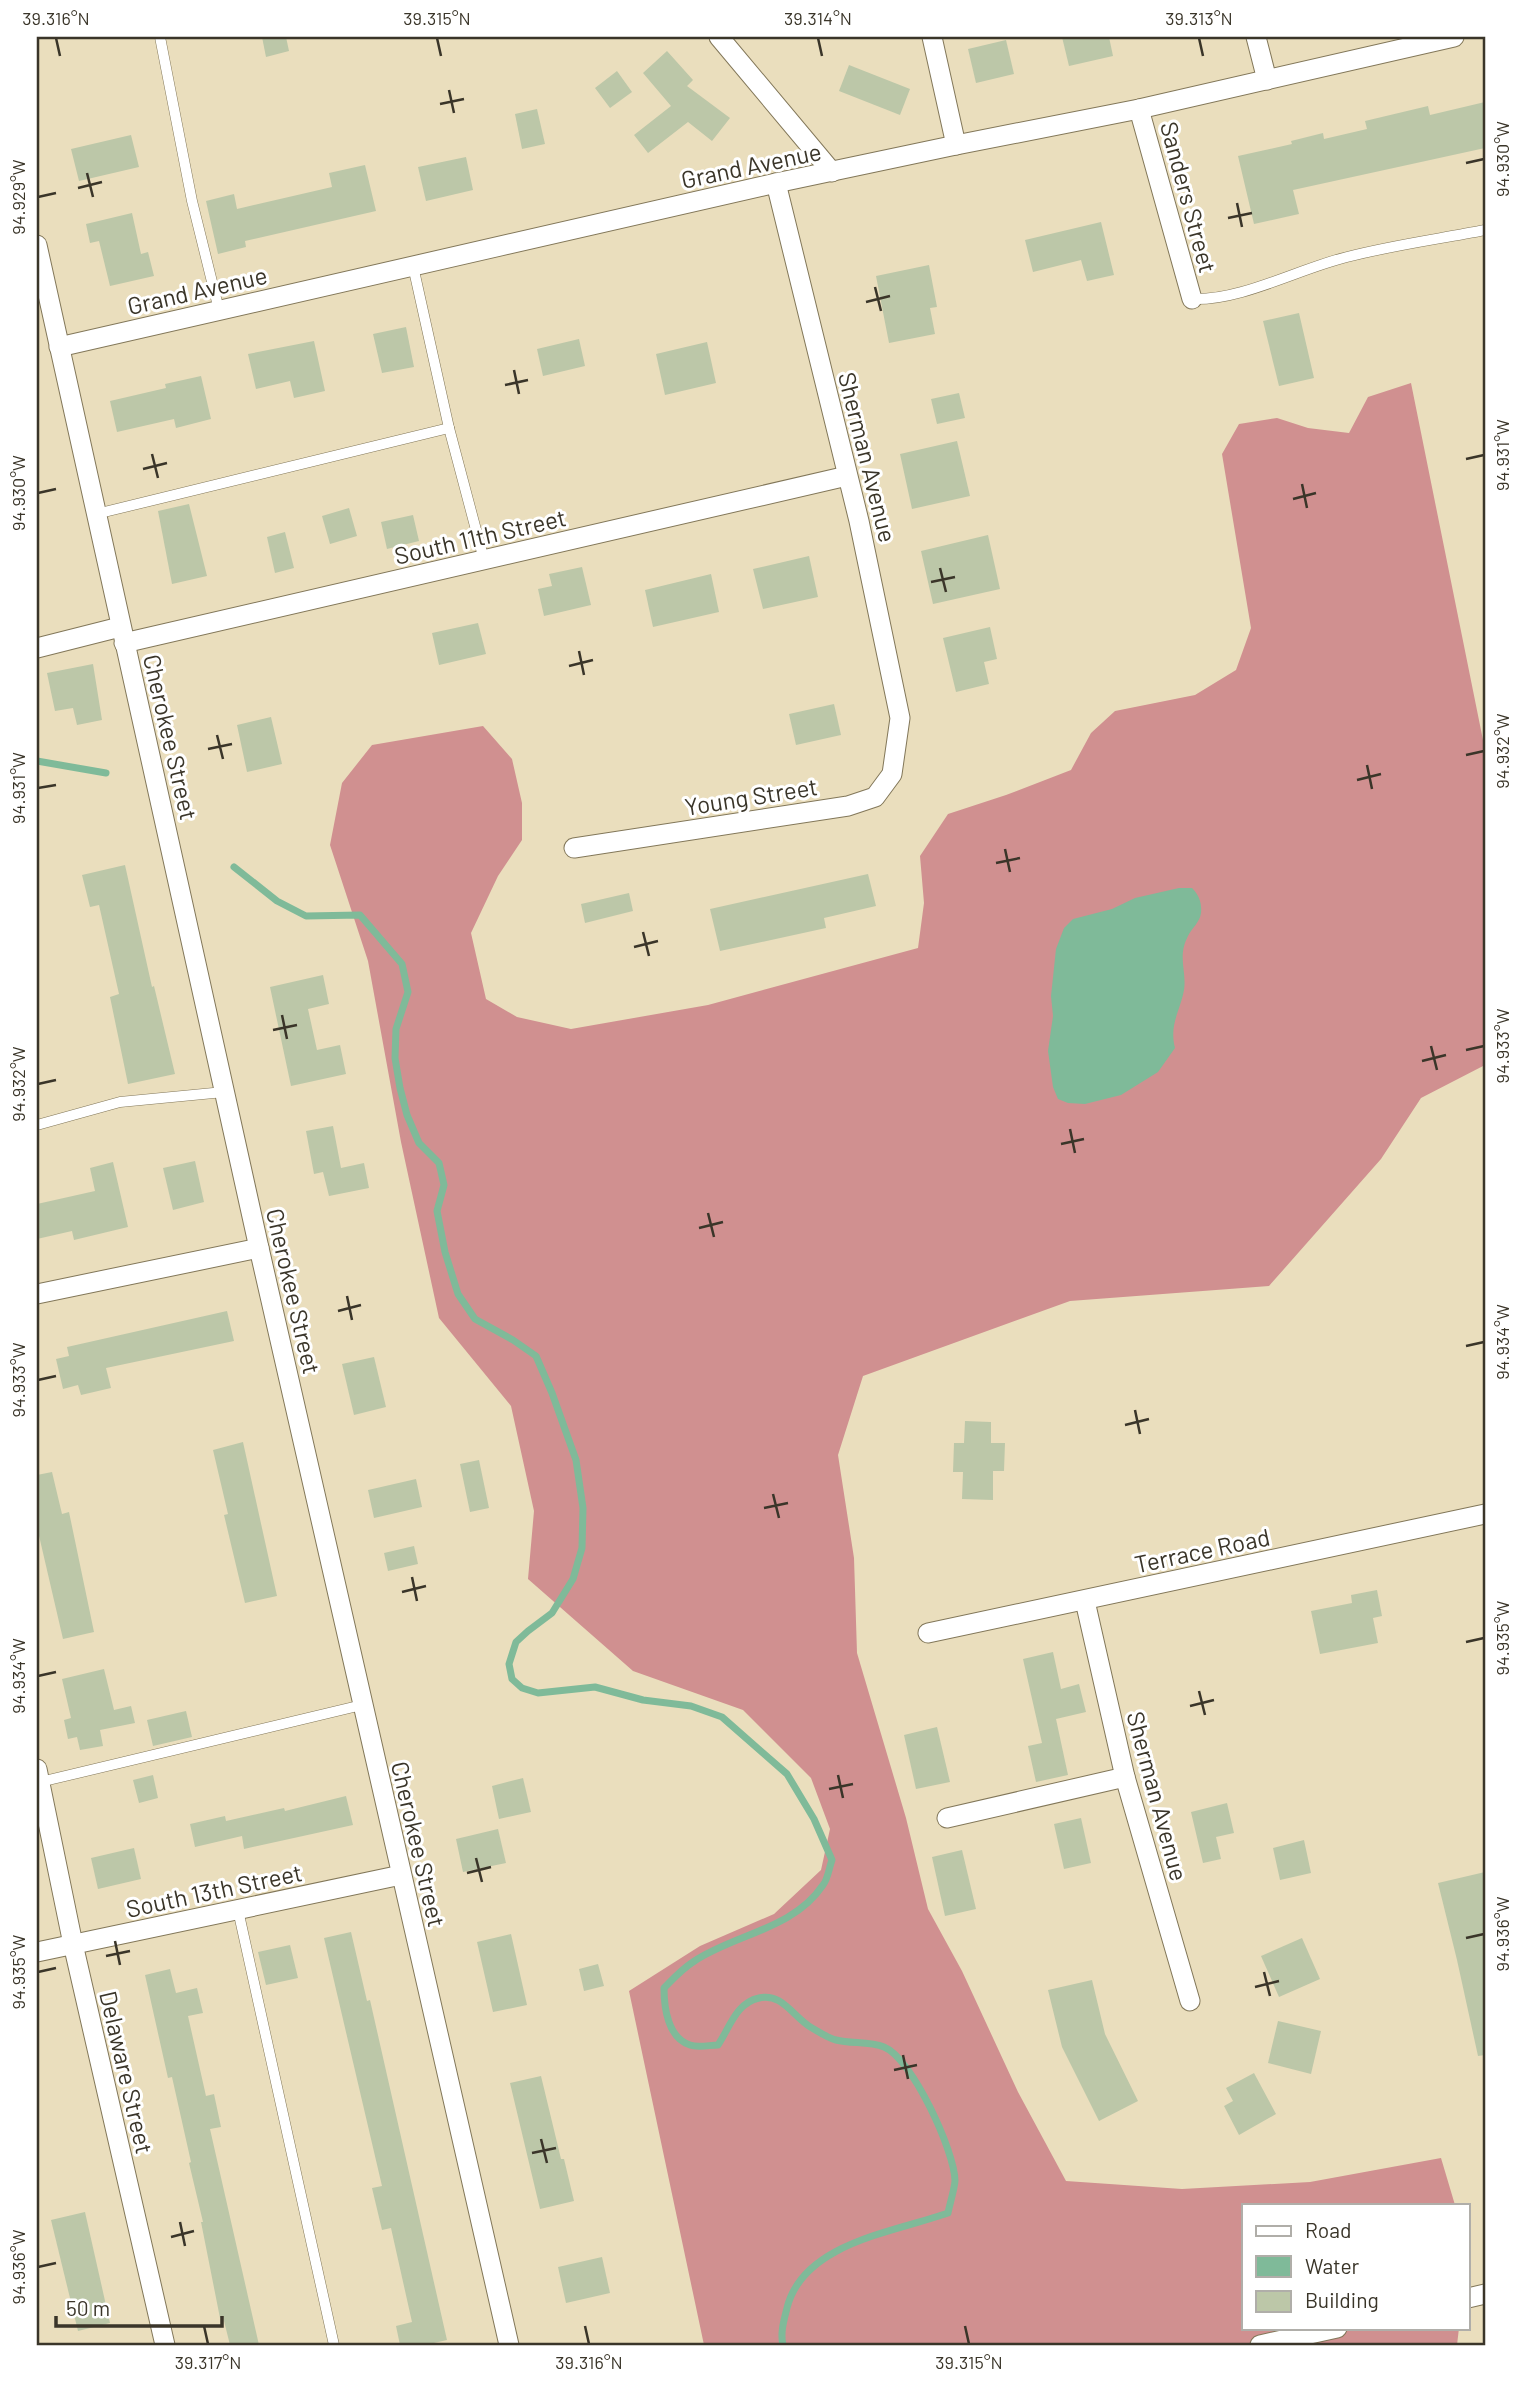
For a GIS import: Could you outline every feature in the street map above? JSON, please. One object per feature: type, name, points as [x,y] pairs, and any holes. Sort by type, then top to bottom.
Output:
[{"type":"street","points":[[719,37],[832,172]]},
{"type":"street","points":[[932,37],[956,145]]},
{"type":"street","points":[[1256,37],[1267,80]]},
{"type":"street","name":"Grand Avenue","points":[[59,347],[776,183],[1139,109],[1454,37]]},
{"type":"street","name":"Sanders Street","points":[[1139,109],[1192,299]]},
{"type":"street","name":"Sherman Avenue","points":[[776,183],[889,659],[900,718],[896,743]]},
{"type":"street","name":"Cherokee Street","points":[[37,246],[259,1248],[509,2345]]},
{"type":"street","name":"South 11th Street","points":[[37,648],[122,635],[484,560],[847,476]]},
{"type":"street","name":"Young Street","points":[[574,848],[848,806],[875,797],[892,774],[896,743]]},
{"type":"street","points":[[37,1294],[259,1248]]},
{"type":"street","name":"Terrace Road","points":[[928,1633],[1485,1514]]},
{"type":"street","name":"Sherman Avenue","points":[[1085,1601],[1125,1777],[1190,2001]]},
{"type":"street","name":"Delaware Street","points":[[38,1775],[73,1944],[165,2345]]},
{"type":"street","points":[[947,1818],[1125,1777]]},
{"type":"street","name":"South 13th Street","points":[[37,1952],[401,1875]]},
{"type":"street","points":[[1260,2345],[1328,2330]]},
{"type":"lane","points":[[160,37],[192,201],[219,310]]},
{"type":"lane","points":[[1192,299],[1226,296],[1348,256],[1485,230]]},
{"type":"lane","points":[[413,266],[449,428],[484,560]]},
{"type":"lane","points":[[95,514],[449,428]]},
{"type":"lane","points":[[37,1125],[120,1102],[224,1092]]},
{"type":"lane","points":[[38,1775],[362,1705]]},
{"type":"lane","points":[[238,1910],[334,2345]]},
{"type":"shaded area","points":[[1411,383],[1485,750],[1485,1065],[1421,1098],[1381,1159],[1269,1286],[1070,1301],[863,1376],[838,1455],[854,1558],[857,1653],[906,1818],[928,1909],[962,1971],[1018,2092],[1066,2181],[1182,2189],[1310,2182],[1441,2158],[1455,2204],[1242,2204],[1242,2330],[1459,2330],[1457,2345],[704,2345],[629,1991],[700,1946],[774,1914],[821,1870],[830,1829],[811,1778],[743,1710],[633,1671],[528,1579],[534,1511],[511,1406],[439,1318],[401,1142],[368,961],[330,845],[342,783],[372,745],[483,726],[512,759],[522,803],[522,840],[498,876],[471,933],[486,999],[517,1017],[571,1029],[708,1005],[918,948],[924,903],[920,856],[948,814],[1071,770],[1091,733],[1115,711],[1195,695],[1236,670],[1251,628],[1222,454],[1239,424],[1277,418],[1308,428],[1349,433],[1368,397]]},
{"type":"water","points":[[1179,888],[1192,888],[1200,899],[1201,913],[1183,951],[1185,983],[1174,1025],[1175,1048],[1158,1072],[1121,1095],[1085,1104],[1068,1103],[1058,1099],[1053,1087],[1048,1051],[1053,1016],[1051,996],[1056,949],[1064,928],[1073,919],[1112,909],[1135,898]]},
{"type":"building","points":[[262,37],[286,37],[289,51],[266,57]]},
{"type":"building","points":[[1062,37],[1109,37],[1113,56],[1069,66]]},
{"type":"building","points":[[1006,40],[1014,74],[976,83],[968,49]]},
{"type":"building","points":[[667,51],[693,80],[687,86],[730,118],[712,141],[688,122],[648,153],[634,135],[671,106],[643,73]]},
{"type":"building","points":[[849,65],[910,89],[900,115],[839,91]]},
{"type":"building","points":[[617,71],[632,92],[610,108],[595,88]]},
{"type":"building","points":[[1485,102],[1485,148],[1293,190],[1299,214],[1254,224],[1238,156],[1292,144],[1291,141],[1323,133],[1324,139],[1367,129],[1365,121],[1428,106],[1430,115]]},
{"type":"building","points":[[537,109],[545,144],[522,149],[515,114]]},
{"type":"building","points":[[131,135],[139,167],[79,181],[71,149]]},
{"type":"building","points":[[466,157],[473,190],[426,201],[418,167]]},
{"type":"building","points":[[365,165],[376,211],[245,241],[246,247],[218,254],[206,201],[234,194],[237,209],[332,187],[329,173]]},
{"type":"building","points":[[132,213],[141,254],[148,252],[154,276],[110,286],[99,241],[90,243],[86,224]]},
{"type":"building","points":[[1101,222],[1114,275],[1087,281],[1081,260],[1033,272],[1025,240]]},
{"type":"building","points":[[929,265],[937,307],[930,308],[935,334],[889,343],[876,276]]},
{"type":"building","points":[[1299,313],[1314,378],[1279,386],[1263,321]]},
{"type":"building","points":[[406,327],[414,367],[382,373],[373,334]]},
{"type":"building","points":[[579,339],[585,366],[543,376],[537,349]]},
{"type":"building","points":[[314,341],[325,391],[294,398],[290,381],[256,389],[248,354]]},
{"type":"building","points":[[707,342],[716,383],[665,395],[656,354]]},
{"type":"building","points":[[201,376],[211,419],[176,428],[174,419],[117,432],[110,401],[166,388],[165,384]]},
{"type":"building","points":[[959,393],[965,418],[937,424],[931,399]]},
{"type":"building","points":[[957,441],[970,496],[912,509],[900,454]]},
{"type":"building","points":[[189,504],[207,576],[172,584],[158,511]]},
{"type":"building","points":[[349,508],[357,536],[330,544],[322,516]]},
{"type":"building","points":[[413,515],[419,541],[387,549],[381,522]]},
{"type":"building","points":[[285,532],[294,568],[275,573],[267,537]]},
{"type":"building","points":[[988,535],[1000,589],[933,604],[921,551]]},
{"type":"building","points":[[809,556],[818,597],[763,609],[753,569]]},
{"type":"building","points":[[582,567],[591,605],[544,616],[538,589],[552,586],[549,574]]},
{"type":"building","points":[[711,574],[719,612],[653,627],[645,590]]},
{"type":"building","points":[[478,623],[486,654],[439,665],[432,633]]},
{"type":"building","points":[[990,627],[997,659],[984,662],[989,684],[956,692],[943,638]]},
{"type":"building","points":[[93,664],[102,720],[77,725],[73,708],[55,711],[47,673]]},
{"type":"building","points":[[834,704],[841,735],[796,745],[789,714]]},
{"type":"building","points":[[271,717],[282,764],[247,772],[237,725]]},
{"type":"building","points":[[125,865],[152,987],[154,986],[175,1074],[128,1084],[110,997],[119,994],[99,905],[90,907],[82,875]]},
{"type":"building","points":[[868,874],[876,906],[824,918],[826,928],[720,951],[710,909]]},
{"type":"building","points":[[629,893],[633,911],[585,923],[581,904]]},
{"type":"building","points":[[323,975],[329,1004],[308,1009],[317,1050],[340,1045],[346,1074],[291,1086],[270,987]]},
{"type":"building","points":[[333,1126],[341,1168],[364,1163],[369,1188],[329,1196],[323,1172],[314,1174],[306,1131]]},
{"type":"building","points":[[195,1161],[204,1202],[173,1210],[163,1168]]},
{"type":"building","points":[[113,1162],[128,1227],[74,1240],[72,1231],[37,1239],[37,1204],[95,1191],[90,1168]]},
{"type":"building","points":[[227,1311],[234,1341],[106,1368],[111,1388],[81,1395],[78,1385],[63,1389],[56,1359],[69,1356],[67,1347]]},
{"type":"building","points":[[374,1357],[386,1407],[354,1415],[342,1364]]},
{"type":"building","points":[[965,1421],[991,1422],[991,1443],[1005,1443],[1004,1471],[993,1471],[993,1500],[962,1499],[963,1472],[953,1472],[954,1443],[964,1443]]},
{"type":"building","points":[[243,1442],[277,1596],[245,1603],[224,1515],[228,1514],[213,1450]]},
{"type":"building","points":[[479,1460],[489,1508],[470,1512],[460,1464]]},
{"type":"building","points":[[52,1472],[62,1514],[69,1512],[94,1632],[63,1639],[37,1527],[37,1475]]},
{"type":"building","points":[[416,1479],[422,1507],[374,1518],[368,1490]]},
{"type":"building","points":[[414,1546],[418,1564],[388,1571],[384,1553]]},
{"type":"building","points":[[1377,1590],[1382,1616],[1373,1618],[1378,1643],[1320,1654],[1311,1611],[1352,1603],[1351,1595]]},
{"type":"building","points":[[1053,1652],[1061,1689],[1079,1684],[1086,1712],[1056,1719],[1068,1775],[1036,1782],[1028,1746],[1042,1743],[1023,1659]]},
{"type":"building","points":[[104,1669],[114,1710],[131,1706],[135,1723],[100,1730],[103,1746],[80,1750],[77,1737],[68,1739],[64,1720],[71,1718],[62,1679]]},
{"type":"building","points":[[186,1711],[192,1737],[153,1746],[147,1720]]},
{"type":"building","points":[[937,1727],[950,1782],[916,1789],[904,1735]]},
{"type":"building","points":[[153,1775],[158,1798],[139,1803],[133,1780]]},
{"type":"building","points":[[523,1778],[531,1812],[499,1819],[492,1786]]},
{"type":"building","points":[[346,1796],[353,1825],[244,1849],[242,1836],[195,1847],[190,1824],[225,1816],[226,1821],[284,1808],[285,1811]]},
{"type":"building","points":[[1227,1803],[1234,1833],[1216,1837],[1221,1859],[1203,1863],[1191,1812]]},
{"type":"building","points":[[1081,1818],[1091,1863],[1064,1869],[1054,1824]]},
{"type":"building","points":[[498,1829],[506,1863],[463,1872],[456,1839]]},
{"type":"building","points":[[1304,1840],[1311,1873],[1280,1880],[1273,1848]]},
{"type":"building","points":[[134,1848],[141,1879],[98,1889],[91,1858]]},
{"type":"building","points":[[962,1850],[976,1909],[945,1916],[932,1857]]},
{"type":"building","points":[[1485,1872],[1485,2055],[1478,2056],[1438,1883]]},
{"type":"building","points":[[351,1932],[367,2001],[370,2000],[447,2340],[425,2345],[400,2345],[396,2326],[412,2322],[391,2228],[382,2230],[372,2188],[382,2186],[324,1938]]},
{"type":"building","points":[[511,1934],[527,2005],[493,2012],[477,1942]]},
{"type":"building","points":[[1302,1938],[1320,1979],[1279,1997],[1261,1956]]},
{"type":"building","points":[[290,1945],[298,1978],[266,1985],[258,1952]]},
{"type":"building","points":[[598,1964],[604,1986],[584,1991],[579,1969]]},
{"type":"building","points":[[170,1969],[176,1993],[197,1988],[203,2013],[188,2016],[206,2096],[214,2094],[221,2127],[210,2129],[259,2345],[230,2345],[223,2317],[220,2318],[203,2222],[189,2163],[191,2162],[172,2077],[168,2078],[145,1975]]},
{"type":"building","points":[[1092,1980],[1105,2034],[1138,2101],[1099,2121],[1062,2047],[1048,1990]]},
{"type":"building","points":[[1278,2021],[1321,2031],[1311,2074],[1268,2063]]},
{"type":"building","points":[[1254,2073],[1276,2114],[1239,2135],[1224,2106],[1233,2101],[1226,2088]]},
{"type":"building","points":[[541,2076],[574,2201],[540,2209],[510,2083]]},
{"type":"building","points":[[85,2212],[110,2323],[78,2331],[51,2220]]},
{"type":"building","points":[[602,2257],[610,2293],[566,2303],[558,2267]]},
{"type":"waterway","points":[[37,761],[106,773]]},
{"type":"waterway","points":[[234,867],[277,901],[306,916],[360,915],[402,964],[408,992],[396,1029],[395,1058],[400,1088],[407,1115],[419,1143],[439,1163],[444,1185],[437,1211],[445,1252],[458,1294],[475,1319],[536,1356],[576,1460],[583,1508],[582,1548],[573,1579],[552,1613],[516,1642],[509,1664],[512,1679],[522,1688],[538,1693],[595,1687],[643,1700],[691,1706],[722,1717],[787,1774],[814,1819],[832,1860],[823,1885],[796,1912],[762,1930],[709,1952],[685,1968],[664,1988],[666,2013],[672,2029],[690,2045],[718,2045],[734,2017],[745,2005],[767,1997],[781,2002],[805,2024],[830,2038],[878,2045],[895,2055],[919,2087],[948,2149],[955,2181],[948,2213],[853,2243],[811,2268],[796,2286],[787,2308],[782,2331],[783,2345]]}]
